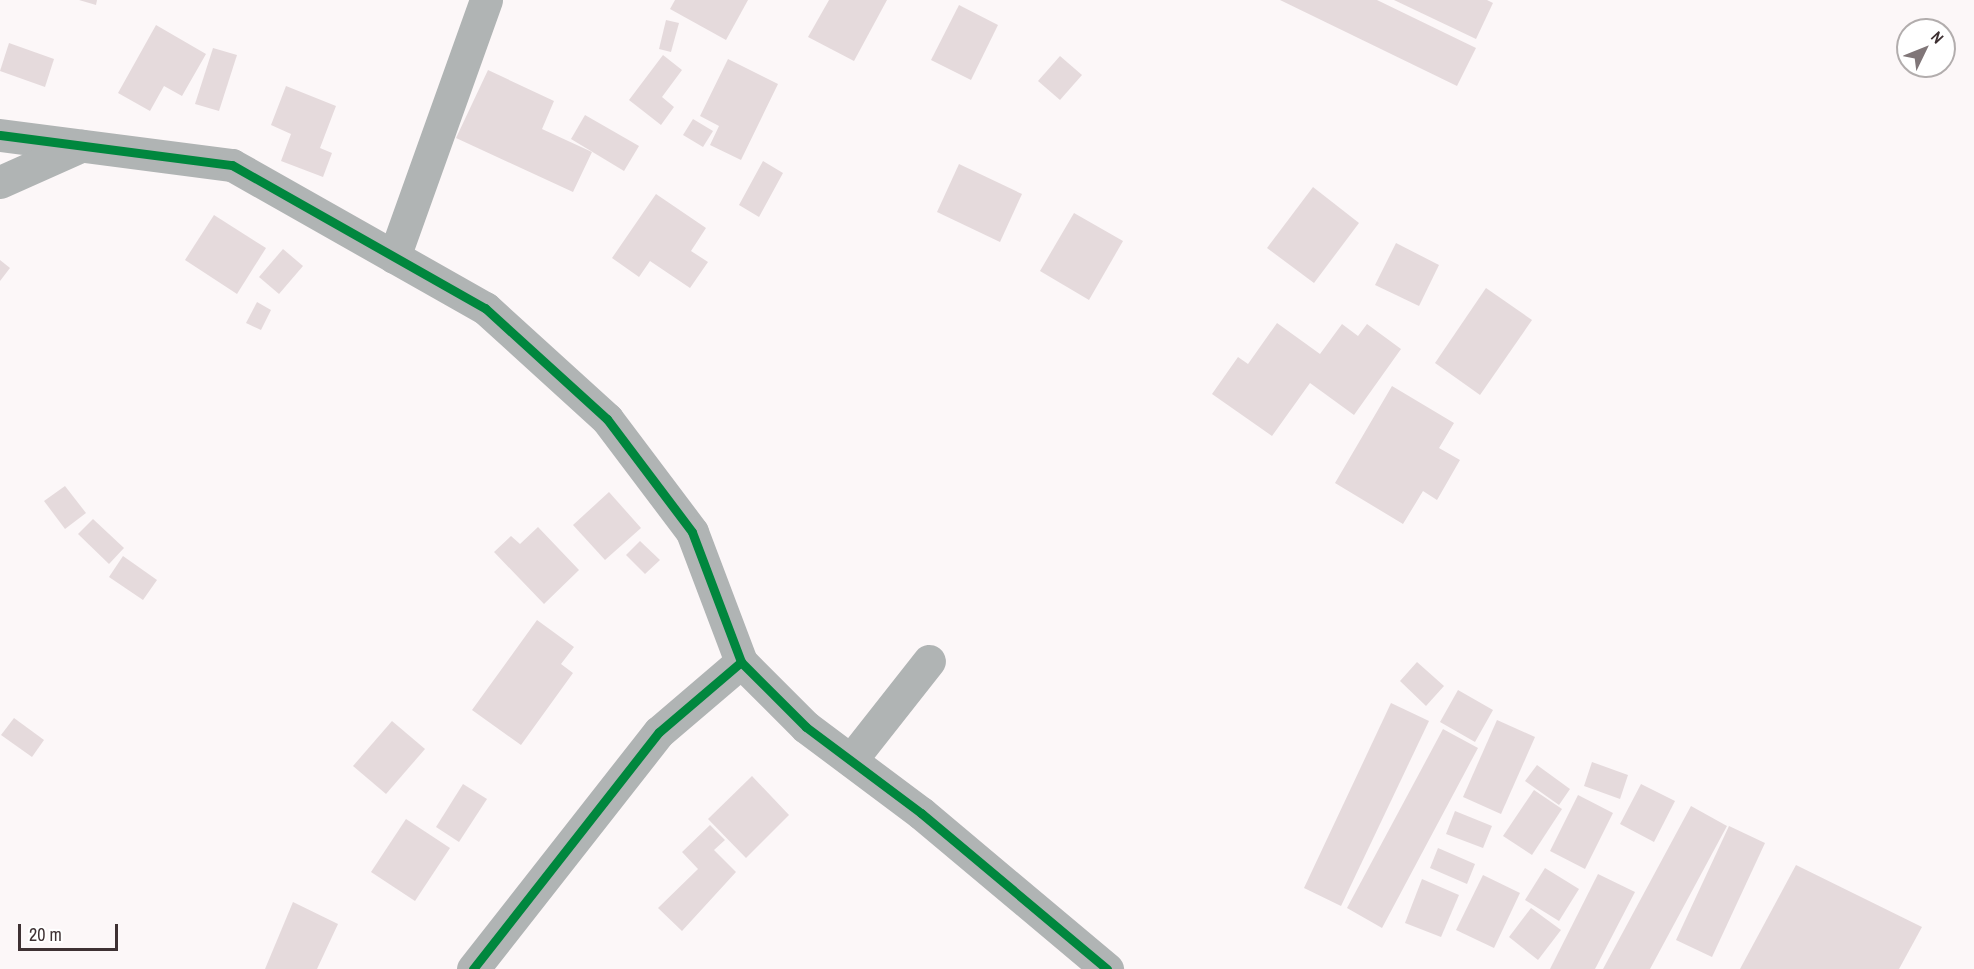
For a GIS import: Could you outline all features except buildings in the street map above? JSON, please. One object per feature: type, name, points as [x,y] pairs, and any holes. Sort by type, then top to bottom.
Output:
[{"type":"street","points":[[394,257],[486,0]]},
{"type":"street","points":[[0,135],[232,165],[485,308],[607,419],[692,532],[741,662],[806,727],[850,760],[1107,969]]},
{"type":"street","points":[[0,183],[81,146]]},
{"type":"street","points":[[850,760],[929,661]]},
{"type":"street","points":[[474,969],[659,732],[741,662]]},
{"type":"cycle path","points":[[0,135],[232,165],[485,308],[607,419],[692,532],[741,662],[806,727],[921,813],[1107,969]]},
{"type":"cycle path","points":[[473,969],[659,732],[741,662]]}]
